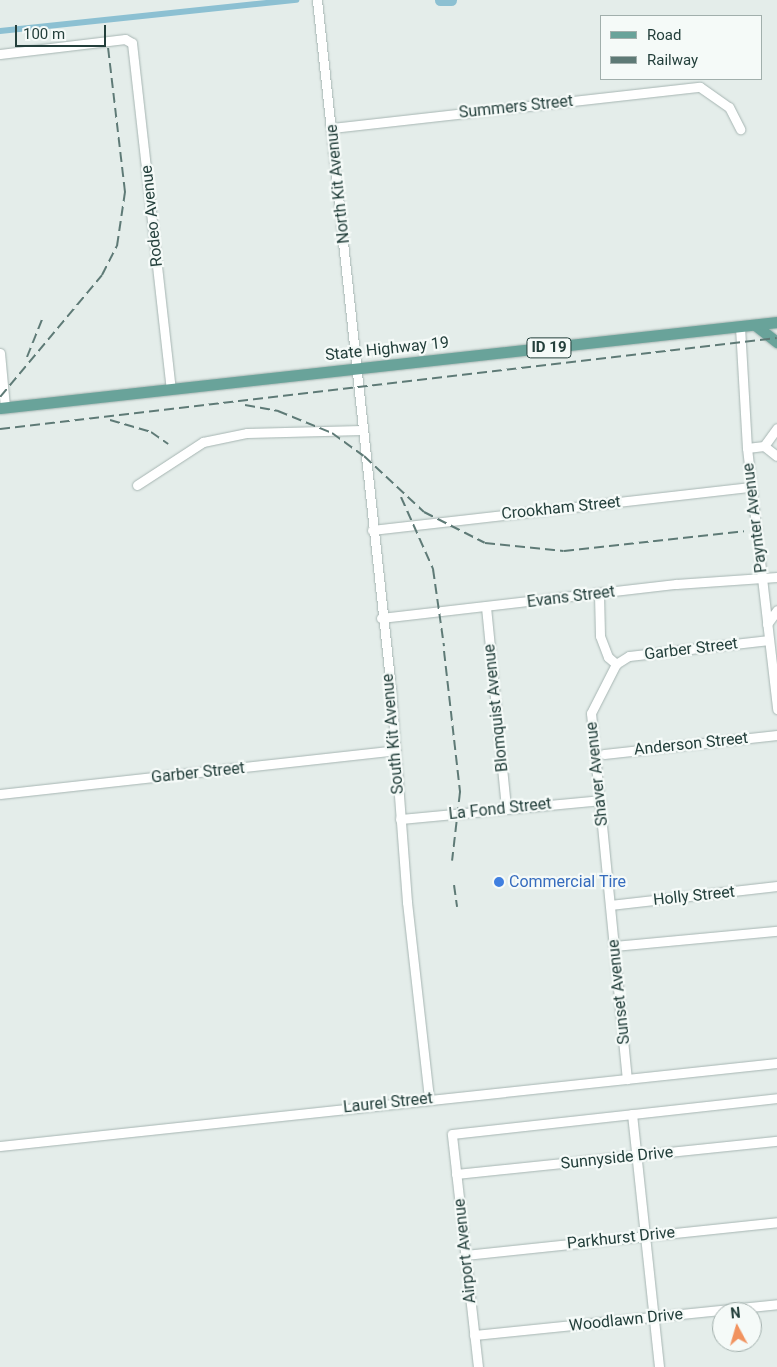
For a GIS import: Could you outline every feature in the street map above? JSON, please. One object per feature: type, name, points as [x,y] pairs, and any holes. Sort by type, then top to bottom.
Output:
[{"type":"main road","points":[[777,316],[766,323],[777,342]]},
{"type":"main road","name":"State Highway 19","points":[[3,408],[766,323]]},
{"type":"street","name":"North Kit Avenue","points":[[317,1],[358,369]]},
{"type":"street","name":"Rodeo Avenue","points":[[0,54],[125,39],[132,43],[171,389]]},
{"type":"street","name":"Summers Street","points":[[332,128],[700,87],[729,107],[740,129]]},
{"type":"street","name":"Paynter Avenue","points":[[740,327],[746,448],[777,709]]},
{"type":"street","points":[[0,353],[3,408]]},
{"type":"street","name":"South Kit Avenue","points":[[358,369],[362,430],[396,750],[400,819],[429,1099]]},
{"type":"street","points":[[764,446],[777,428]]},
{"type":"street","points":[[137,485],[203,442],[247,433],[362,430]]},
{"type":"street","points":[[746,448],[764,446],[777,456]]},
{"type":"street","name":"Crookham Street","points":[[372,530],[750,487]]},
{"type":"street","name":"Evans Street","points":[[381,618],[762,576],[777,577]]},
{"type":"street","points":[[599,594],[600,636],[608,657],[616,664]]},
{"type":"street","name":"Blomquist Avenue","points":[[486,607],[506,808]]},
{"type":"street","points":[[767,624],[777,610]]},
{"type":"street","name":"Garber Street","points":[[616,664],[629,656],[769,640]]},
{"type":"street","name":"Shaver Avenue","points":[[610,905],[591,713],[616,664]]},
{"type":"street","name":"Anderson Street","points":[[604,754],[777,735]]},
{"type":"street","name":"Garber Street","points":[[0,794],[396,750]]},
{"type":"street","name":"La Fond Street","points":[[400,819],[600,800]]},
{"type":"street","name":"Holly Street","points":[[610,905],[777,886]]},
{"type":"street","name":"Sunset Avenue","points":[[610,905],[627,1079]]},
{"type":"street","points":[[614,946],[777,931]]},
{"type":"street","name":"Laurel Street","points":[[0,1146],[429,1099],[777,1064]]},
{"type":"street","points":[[659,1367],[632,1114],[777,1098]]},
{"type":"street","name":"Airport Avenue","points":[[478,1367],[452,1134],[632,1114]]},
{"type":"street","name":"Sunnyside Drive","points":[[456,1174],[777,1141]]},
{"type":"street","name":"Parkhurst Drive","points":[[465,1255],[777,1222]]},
{"type":"street","name":"Woodlawn Drive","points":[[474,1335],[777,1304]]},
{"type":"waterway","points":[[0,31],[296,0]]},
{"type":"waterway","points":[[440,0],[451,0]]},
{"type":"railway","points":[[0,397],[102,275],[117,246],[125,192],[108,47]]},
{"type":"railway","points":[[27,357],[43,317]]},
{"type":"railway","points":[[0,429],[777,338]]},
{"type":"railway","points":[[245,405],[278,411],[332,433],[364,456],[424,512],[485,543],[564,551],[744,531]]},
{"type":"railway","points":[[110,420],[151,432],[168,444]]},
{"type":"railway","points":[[401,497],[433,569],[444,646]]},
{"type":"railway","points":[[444,651],[460,792],[452,861]]},
{"type":"railway","points":[[454,885],[457,907]]},
{"type":"place","name":"Commercial Tire","points":[[499,882]]}]
